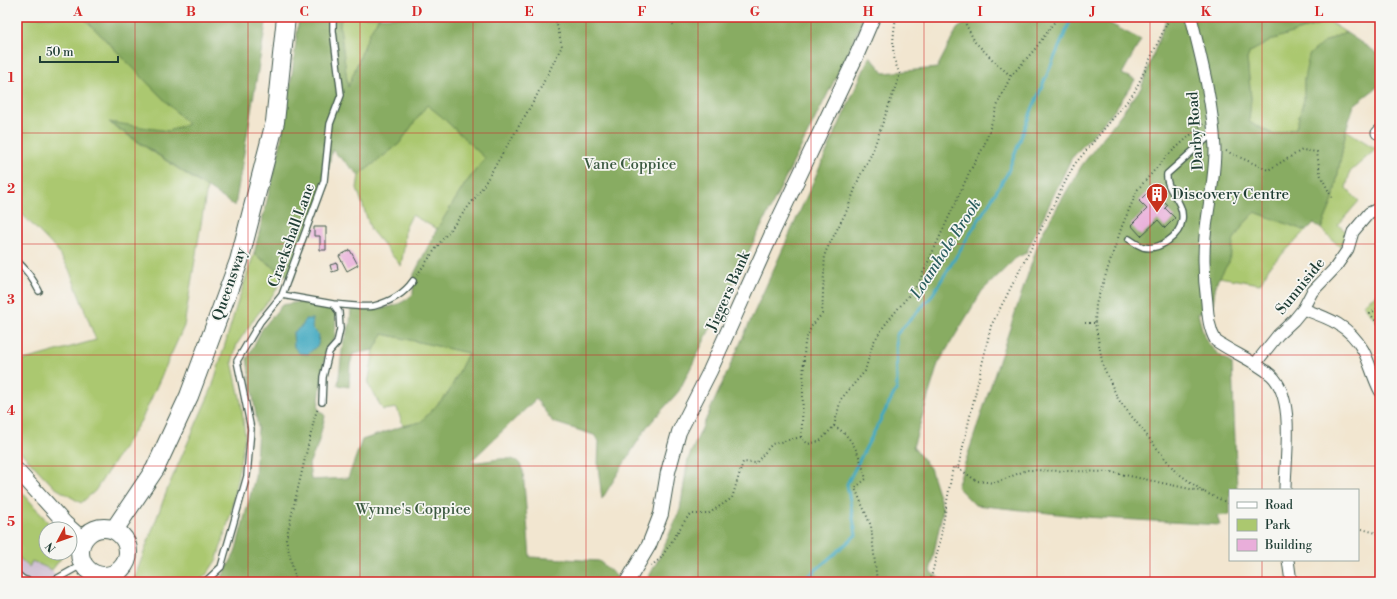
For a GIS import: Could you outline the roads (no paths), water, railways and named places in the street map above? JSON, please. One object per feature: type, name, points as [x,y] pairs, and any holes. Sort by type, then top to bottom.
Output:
[{"type":"main road","name":"Queensway","points":[[114,530],[155,469],[189,396],[239,261],[275,122],[286,17]]},
{"type":"main road","points":[[108,528],[114,530],[121,535],[128,549],[128,556],[125,564],[120,570],[106,579],[92,573],[83,564],[80,551],[83,539],[94,530],[108,528]]},
{"type":"street","name":"Jiggers Bank","points":[[627,582],[649,545],[661,514],[668,472],[679,432],[710,371],[774,229],[855,59],[873,17]]},
{"type":"street","name":"Darby Road","points":[[1191,17],[1208,87],[1215,147],[1215,170],[1204,250],[1204,278],[1209,325],[1216,341],[1255,364],[1271,376],[1281,389],[1288,418],[1285,489]]},
{"type":"street","name":"Sunniside","points":[[1255,364],[1278,336],[1294,320],[1312,292],[1335,268],[1348,249],[1353,232],[1369,213],[1380,208]]},
{"type":"street","points":[[1302,309],[1328,317],[1343,326],[1353,335],[1363,351],[1380,391]]},
{"type":"street","points":[[17,470],[65,523],[83,539]]},
{"type":"street","points":[[1288,561],[1291,582]]},
{"type":"lane","name":"Crackshall Lane","points":[[205,582],[221,567],[247,476],[251,430],[237,361],[260,322],[282,295],[324,181],[330,124],[341,95],[333,31],[333,17]]},
{"type":"lane","points":[[1129,239],[1144,247],[1151,248],[1159,246],[1178,233],[1182,225],[1182,212],[1180,204],[1167,182],[1167,174],[1213,132]]},
{"type":"lane","points":[[17,261],[29,273],[39,291]]},
{"type":"lane","points":[[282,295],[333,304],[373,306],[397,297],[408,289],[413,281]]},
{"type":"lane","points":[[322,402],[323,378],[329,352],[337,343],[340,329],[339,312],[333,304]]},
{"type":"lane","points":[[51,582],[83,564]]},
{"type":"lane","points":[[17,574],[23,579],[32,582]]},
{"type":"water","points":[[305,319],[313,319],[312,328],[319,335],[318,345],[308,354],[299,353],[294,347],[293,333],[303,325]]},
{"type":"waterway","name":"Loamhole Brook","points":[[802,582],[856,535],[847,484],[897,388],[896,335],[931,297],[1007,174],[1033,107],[1072,17]]},
{"type":"place","name":"Discovery Centre","points":[[1157,214]]},
{"type":"park label","name":"Vane Coppice","points":[[630,164]]},
{"type":"park label","name":"Wynne's Coppice","points":[[413,509]]}]
